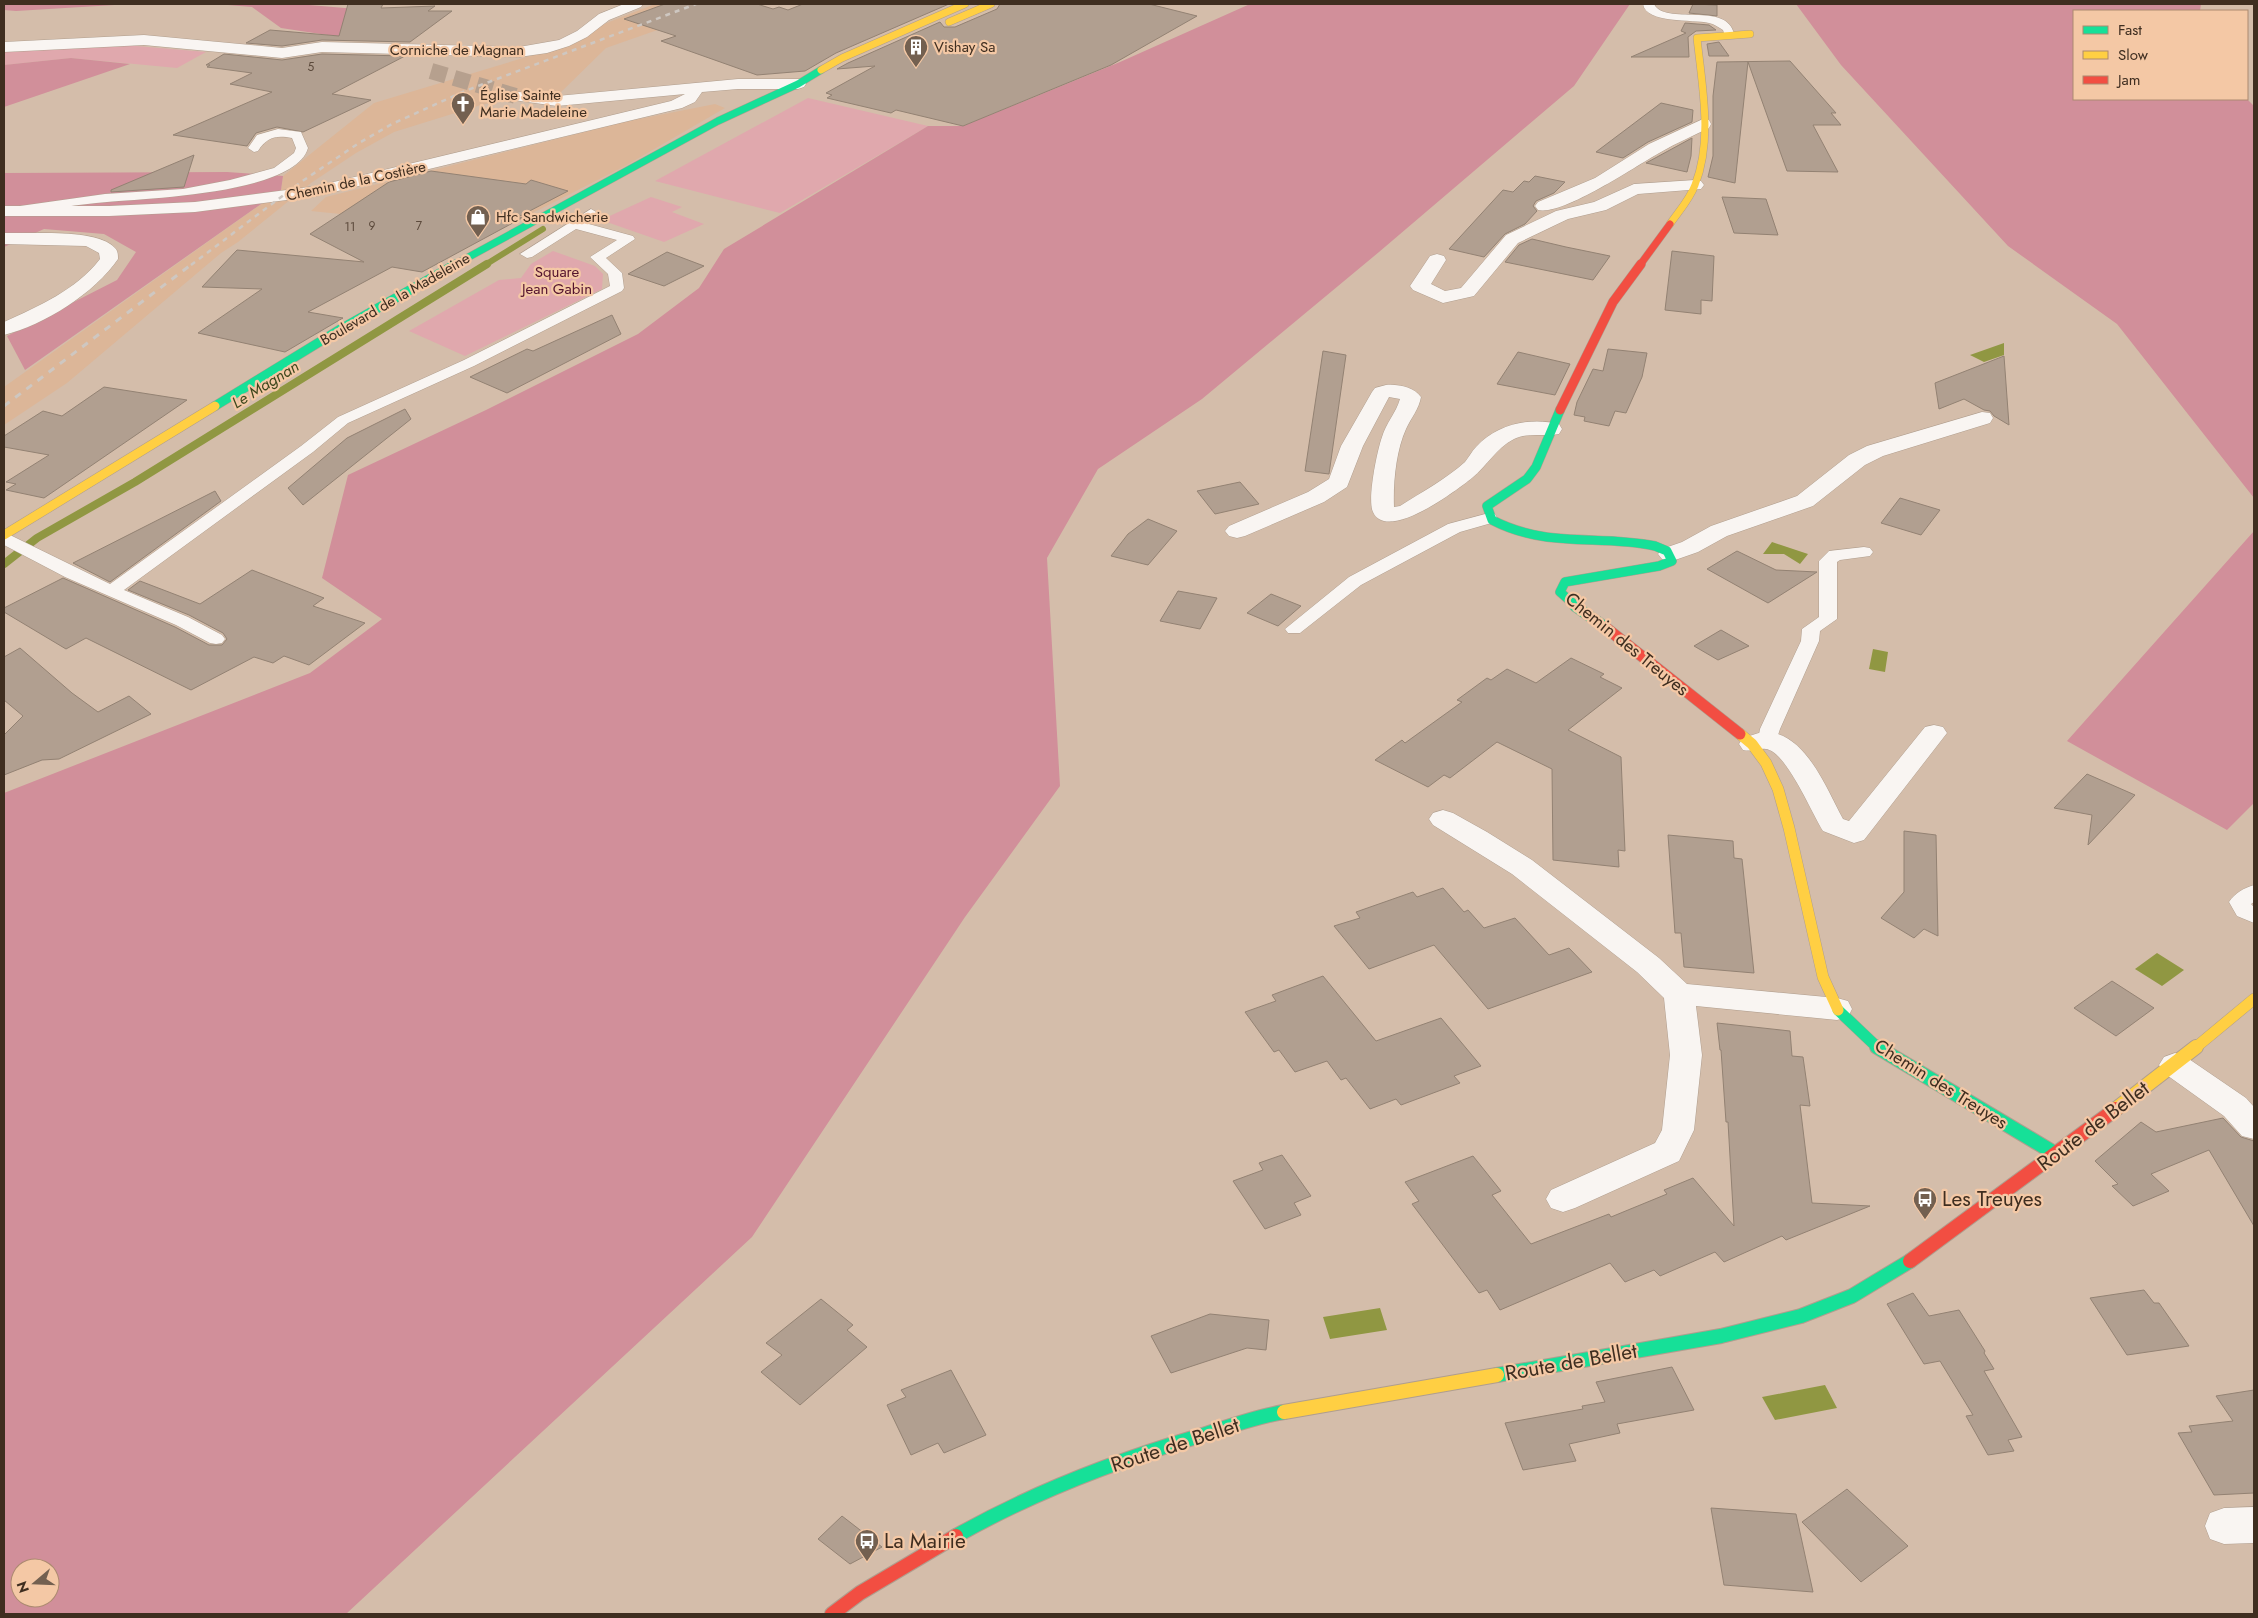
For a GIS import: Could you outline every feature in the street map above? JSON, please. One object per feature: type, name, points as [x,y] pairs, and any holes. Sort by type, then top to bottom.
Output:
[{"type":"street","name":"Corniche de Magnan","points":[[296,54],[306,49],[322,47],[494,52],[541,49],[571,40],[604,17],[636,4]]},
{"type":"street","name":"Boulevard de la Madeleine","points":[[6,539],[339,330],[620,173],[726,117],[798,84],[816,72],[869,44],[964,4]]},
{"type":"street","name":"Boulevard de la Madeleine","points":[[798,84],[833,76],[882,50],[991,4]]},
{"type":"street","points":[[1750,34],[1729,34],[1697,38],[1703,93],[1703,124],[1702,156],[1695,184],[1660,240],[1613,302],[1550,429],[1536,467],[1527,479],[1486,506],[1489,518],[1502,527],[1539,537],[1636,544],[1663,548],[1670,554],[1690,547],[1719,531],[1805,501],[1857,460],[1875,451],[1982,418]]},
{"type":"street","points":[[4,47],[144,40],[296,54],[298,58],[312,62],[381,64]]},
{"type":"street","points":[[520,97],[557,101],[756,83],[798,84]]},
{"type":"street","points":[[696,89],[775,95]]},
{"type":"street","name":"Chemin de la Costière","points":[[7,211],[109,211],[196,207],[317,191],[676,105],[689,99],[696,89]]},
{"type":"street","points":[[1528,212],[1601,182],[1655,148],[1703,124]]},
{"type":"street","points":[[1437,260],[1420,286],[1443,296],[1468,292],[1512,239],[1562,215],[1600,206],[1634,189],[1695,184]]},
{"type":"street","points":[[4,239],[87,241],[100,245],[108,251],[110,258],[91,281],[76,291],[4,329]]},
{"type":"street","points":[[1237,531],[1316,497],[1339,482],[1352,446],[1382,392],[1391,390],[1402,392],[1411,397],[1409,405],[1395,430],[1382,494],[1383,511],[1390,515],[1408,511],[1454,481],[1473,466],[1485,450],[1505,435],[1523,428],[1550,429]]},
{"type":"street","name":"Chemin des Treuyes","points":[[1670,554],[1672,561],[1661,566],[1618,574],[1576,578],[1564,582],[1560,592],[1570,602],[1760,742],[1766,764],[1778,789],[1789,828],[1823,977],[1837,1009],[1880,1050],[2056,1154]]},
{"type":"street","points":[[1760,742],[1784,747],[1798,762],[1833,825],[1854,834],[1934,733]]},
{"type":"street","points":[[1443,819],[1478,838],[1522,867],[1648,965],[1679,994],[1837,1009]]},
{"type":"street","points":[[1563,1199],[1667,1152],[1678,1130],[1686,1055],[1679,994]]},
{"type":"street","name":"Route de Bellet","points":[[832,1614],[860,1593],[979,1522],[1069,1481],[1166,1446],[1267,1414],[1720,1336],[1801,1316],[1852,1296],[1900,1268],[1940,1241],[2175,1065],[2254,999]]},
{"type":"street","points":[[2175,1065],[2236,1107],[2254,1127]]},
{"type":"lane","points":[[1649,4],[1647,5],[1652,11],[1668,16],[1700,18],[1724,24],[1729,34]]},
{"type":"lane","points":[[7,211],[105,198],[183,193],[232,184],[278,171],[300,155],[302,148],[297,135],[283,132],[268,134],[254,148]]},
{"type":"lane","points":[[527,254],[591,213]]},
{"type":"lane","points":[[111,590],[306,449],[343,420],[469,363],[617,288],[616,273],[597,257],[628,239],[574,224]]},
{"type":"lane","points":[[1294,629],[1355,581],[1454,528],[1489,518]]},
{"type":"lane","points":[[6,539],[35,555],[182,621],[216,639]]},
{"type":"lane","points":[[1760,742],[1770,729],[1810,641],[1811,628],[1828,620],[1828,561],[1835,555],[1864,552]]},
{"type":"lane","points":[[2254,892],[2240,902],[2240,907],[2254,916]]},
{"type":"shaded area","points":[[4,4],[131,4],[16,11],[4,10]]},
{"type":"shaded area","points":[[216,4],[297,4],[381,11],[354,39],[281,28],[252,7]]},
{"type":"shaded area","points":[[655,4],[727,4],[606,48],[556,97],[526,95],[481,105],[394,132],[356,153],[311,183],[238,242],[221,253],[67,383],[4,425],[4,387],[281,190],[283,176],[374,103],[546,51],[594,28]]},
{"type":"shaded area","points":[[1250,4],[1630,4],[1574,86],[1202,399],[1098,469],[1047,558],[1060,786],[965,917],[752,1237],[346,1614],[4,1614],[4,793],[310,673],[382,619],[322,578],[348,475],[486,410],[638,334],[699,288],[724,249],[928,126],[963,126],[1120,62]]},
{"type":"shaded area","points":[[1796,4],[2201,4],[2200,10],[2073,10],[2073,100],[2248,100],[2254,106],[2254,498],[2117,324],[2008,246],[1841,65]]},
{"type":"shaded area","points":[[71,58],[130,64],[4,107],[4,65]]},
{"type":"shaded area","points":[[715,104],[725,108],[625,166],[499,230],[311,211],[326,197],[624,122]]},
{"type":"shaded area","points":[[227,172],[283,176],[281,190],[25,370],[7,336],[117,280],[136,252],[104,234],[44,229],[4,247],[4,173]]},
{"type":"shaded area","points":[[2004,343],[2004,355],[1984,362],[1970,355]]},
{"type":"shaded area","points":[[2254,531],[2254,803],[2227,830],[2067,741]]},
{"type":"shaded area","points":[[1772,542],[1808,554],[1800,564],[1784,554],[1763,554]]},
{"type":"shaded area","points":[[1873,649],[1888,652],[1885,672],[1869,669]]},
{"type":"shaded area","points":[[2157,953],[2184,970],[2162,986],[2135,969]]},
{"type":"shaded area","points":[[1380,1308],[1387,1330],[1330,1339],[1323,1317]]},
{"type":"shaded area","points":[[1825,1385],[1837,1408],[1775,1420],[1762,1397]]},
{"type":"green space","points":[[136,46],[206,52],[177,68],[71,58],[4,65],[4,50]]},
{"type":"green space","points":[[808,98],[928,126],[780,213],[655,181]]},
{"type":"green space","points":[[651,197],[682,207],[672,212],[704,224],[664,242],[601,220]]},
{"type":"green space","name":"Square Jean Gabin","points":[[553,251],[595,266],[603,274],[602,289],[465,356],[409,331],[499,280],[521,278],[531,264]]},
{"type":"building","points":[[348,4],[383,4],[381,8],[435,6],[428,11],[452,11],[410,42],[322,40],[282,46],[246,43],[270,30],[339,36]]},
{"type":"building","points":[[665,4],[757,4],[773,9],[779,7],[788,10],[803,4],[949,4],[836,53],[805,71],[757,75],[661,41],[676,36],[624,19]]},
{"type":"building","points":[[1000,4],[1149,4],[1197,16],[1111,65],[963,126],[896,110],[891,113],[827,98],[832,95],[826,93],[875,66],[837,69],[848,63],[940,22],[944,27],[955,27],[997,9]]},
{"type":"building","points":[[1693,4],[1717,5],[1717,16],[1689,13]]},
{"type":"building","points":[[1685,23],[1709,25],[1716,30],[1696,31],[1688,37],[1689,57],[1631,57],[1686,33],[1681,31]]},
{"type":"building","points":[[1719,42],[1729,56],[1709,56],[1707,44]]},
{"type":"building","points":[[224,54],[282,60],[322,54],[405,56],[332,94],[371,100],[303,132],[277,127],[256,133],[247,146],[173,135],[272,92],[230,84],[252,73],[207,67],[210,65],[206,65]]},
{"type":"building","points":[[1790,61],[1836,113],[1831,113],[1841,125],[1813,125],[1838,172],[1787,171],[1748,62],[1735,183],[1708,177],[1713,156],[1713,96],[1717,62]]},
{"type":"building","points":[[1661,103],[1693,110],[1692,122],[1648,142],[1623,158],[1596,152]]},
{"type":"building","points":[[1692,138],[1691,156],[1687,172],[1646,163]]},
{"type":"building","points":[[194,155],[184,187],[111,192],[111,190]]},
{"type":"building","points":[[431,171],[526,184],[531,180],[568,191],[518,217],[522,218],[422,272],[392,267],[308,312],[343,318],[285,352],[198,333],[262,289],[202,287],[237,250],[364,262],[310,234],[389,182]]},
{"type":"building","points":[[1535,176],[1565,182],[1554,193],[1536,201],[1533,206],[1537,211],[1525,224],[1505,234],[1484,257],[1449,249],[1503,190],[1513,192],[1524,181],[1529,182]]},
{"type":"building","points":[[1722,197],[1766,199],[1778,235],[1734,233]]},
{"type":"building","points":[[1532,239],[1610,256],[1593,280],[1505,262],[1519,245]]},
{"type":"building","points":[[1672,251],[1714,256],[1712,301],[1701,300],[1701,314],[1665,310]]},
{"type":"building","points":[[667,252],[704,266],[664,286],[628,274]]},
{"type":"building","points":[[612,315],[621,334],[507,393],[470,377],[527,349],[533,351]]},
{"type":"building","points":[[1608,349],[1647,353],[1642,377],[1626,413],[1615,411],[1609,426],[1584,421],[1585,417],[1574,415],[1577,402],[1593,369],[1603,371]]},
{"type":"building","points":[[1323,351],[1346,355],[1329,474],[1305,471]]},
{"type":"building","points":[[1518,352],[1570,364],[1555,395],[1497,384]]},
{"type":"building","points":[[2004,356],[2009,425],[1994,416],[1990,411],[1984,410],[1964,399],[1939,409],[1935,383]]},
{"type":"building","points":[[104,387],[187,400],[44,498],[6,490],[16,484],[6,482],[49,455],[4,447],[4,436],[43,411],[62,416]]},
{"type":"building","points":[[405,409],[411,419],[303,505],[288,488],[347,438]]},
{"type":"building","points":[[1240,482],[1259,504],[1215,514],[1197,491]]},
{"type":"building","points":[[215,491],[221,501],[110,582],[73,563]]},
{"type":"building","points":[[1900,498],[1940,510],[1921,535],[1881,523]]},
{"type":"building","points":[[1148,519],[1177,531],[1148,565],[1111,556],[1128,534]]},
{"type":"building","points":[[1737,551],[1776,570],[1817,572],[1768,603],[1707,569]]},
{"type":"building","points":[[252,570],[324,598],[313,606],[365,623],[309,665],[284,656],[273,663],[254,657],[191,690],[86,638],[66,649],[4,612],[4,608],[63,578],[175,627],[209,645],[222,645],[227,639],[223,633],[189,615],[128,590],[140,581],[200,604]]},
{"type":"building","points":[[1178,591],[1217,598],[1200,629],[1160,621]]},
{"type":"building","points":[[1271,594],[1301,606],[1278,626],[1247,613]]},
{"type":"building","points":[[1721,630],[1749,646],[1718,660],[1694,646]]},
{"type":"building","points":[[20,648],[72,693],[98,712],[129,696],[151,714],[59,759],[42,760],[4,775],[4,735],[23,716],[4,700],[4,657]]},
{"type":"building","points":[[1571,658],[1604,674],[1600,677],[1622,688],[1568,730],[1621,757],[1625,851],[1618,850],[1619,867],[1553,860],[1552,769],[1497,742],[1450,778],[1444,775],[1428,787],[1375,760],[1402,740],[1405,743],[1462,702],[1457,700],[1487,678],[1491,680],[1507,669],[1536,683]]},
{"type":"building","points":[[2087,774],[2135,795],[2088,845],[2092,815],[2054,808]]},
{"type":"building","points":[[1904,831],[1936,835],[1938,936],[1924,929],[1914,938],[1881,918],[1904,892]]},
{"type":"building","points":[[1668,835],[1733,841],[1734,858],[1742,859],[1754,973],[1684,967],[1681,933],[1675,933]]},
{"type":"building","points":[[1443,888],[1464,912],[1468,910],[1484,928],[1515,918],[1549,955],[1569,948],[1592,972],[1488,1009],[1434,945],[1369,969],[1334,926],[1360,918],[1356,912],[1413,892],[1417,897]]},
{"type":"building","points":[[1323,976],[1376,1041],[1441,1018],[1481,1066],[1454,1076],[1460,1083],[1401,1105],[1396,1099],[1370,1109],[1346,1078],[1341,1080],[1327,1061],[1295,1072],[1279,1050],[1274,1052],[1245,1012],[1276,1001],[1272,995]]},
{"type":"building","points":[[2112,981],[2154,1008],[2116,1036],[2074,1008]]},
{"type":"building","points":[[1717,1023],[1790,1031],[1792,1056],[1803,1057],[1810,1106],[1800,1105],[1812,1203],[1870,1206],[1786,1240],[1782,1236],[1724,1262],[1715,1252],[1660,1276],[1654,1270],[1625,1282],[1610,1263],[1500,1310],[1487,1290],[1479,1293],[1412,1204],[1419,1201],[1405,1182],[1473,1156],[1501,1191],[1492,1195],[1531,1244],[1609,1214],[1611,1217],[1667,1194],[1664,1190],[1693,1178],[1734,1226],[1728,1122],[1726,1122],[1721,1050]]},
{"type":"building","points":[[2223,1118],[2241,1137],[2254,1141],[2254,1226],[2209,1150],[2151,1174],[2169,1191],[2133,1206],[2112,1186],[2118,1184],[2095,1161],[2141,1122],[2156,1132]]},
{"type":"building","points":[[1282,1155],[1311,1196],[1294,1203],[1301,1215],[1265,1229],[1233,1181],[1263,1170],[1259,1163]]},
{"type":"building","points":[[2144,1290],[2154,1303],[2159,1303],[2189,1346],[2127,1355],[2090,1298]]},
{"type":"building","points":[[1913,1293],[1929,1316],[1959,1310],[1994,1369],[1984,1371],[2022,1437],[2008,1440],[2014,1451],[1988,1455],[1966,1416],[1973,1415],[1940,1361],[1924,1364],[1887,1304]]},
{"type":"building","points":[[821,1299],[853,1325],[847,1330],[867,1347],[800,1405],[761,1372],[782,1355],[766,1343]]},
{"type":"building","points":[[1210,1314],[1269,1320],[1266,1350],[1247,1348],[1171,1373],[1151,1336]]},
{"type":"building","points":[[1672,1367],[1694,1410],[1617,1424],[1620,1433],[1569,1444],[1576,1461],[1523,1470],[1505,1423],[1583,1409],[1582,1406],[1605,1402],[1596,1382]]},
{"type":"building","points":[[951,1370],[986,1435],[944,1453],[938,1443],[911,1455],[887,1405],[906,1397],[901,1390]]},
{"type":"building","points":[[2254,1390],[2254,1493],[2214,1495],[2178,1433],[2192,1432],[2189,1426],[2233,1421],[2216,1396]]},
{"type":"building","points":[[1847,1489],[1908,1546],[1861,1582],[1802,1522]]},
{"type":"building","points":[[1711,1508],[1796,1514],[1813,1592],[1724,1585]]},
{"type":"building","points":[[842,1516],[882,1547],[850,1564],[818,1539]]},
{"type":"waterway","name":"Le Magnan","points":[[485,265],[543,229]]},
{"type":"waterway","name":"Le Magnan","points":[[4,564],[37,538],[135,482],[487,264]]},
{"type":"tunnel","points":[[431,71],[519,97]]},
{"type":"railway","points":[[191,265],[301,182],[359,143],[392,124],[465,91],[696,4]]},
{"type":"railway","points":[[4,406],[192,264]]},
{"type":"traffic: fast","points":[[215,406],[339,330],[509,234],[718,121],[798,84],[821,70]]},
{"type":"traffic: fast","points":[[1560,410],[1536,467],[1527,479],[1487,506],[1492,520],[1506,527],[1534,536],[1565,540],[1648,544],[1667,551],[1672,561],[1659,566],[1565,582],[1560,592],[1570,602],[1605,627]]},
{"type":"traffic: fast","points":[[1838,1010],[1880,1050],[2056,1154]]},
{"type":"traffic: fast","points":[[1497,1375],[1721,1336],[1801,1316],[1852,1296],[1910,1261]]},
{"type":"traffic: fast","points":[[956,1536],[1030,1498],[1107,1466],[1227,1427],[1284,1412]]},
{"type":"traffic: slow","points":[[821,70],[842,58],[965,4]]},
{"type":"traffic: slow","points":[[949,22],[991,4]]},
{"type":"traffic: slow","points":[[1670,224],[1695,185],[1703,151],[1704,112],[1697,38],[1750,34]]},
{"type":"traffic: slow","points":[[4,535],[215,406]]},
{"type":"traffic: slow","points":[[1740,734],[1752,744],[1766,763],[1778,789],[1789,828],[1823,977],[1838,1010]]},
{"type":"traffic: slow","points":[[2116,1109],[2175,1065],[2254,999]]},
{"type":"traffic: slow","points":[[1284,1412],[1497,1375]]},
{"type":"traffic: jam","points":[[1560,410],[1613,302],[1670,224]]},
{"type":"traffic: jam","points":[[1605,627],[1740,734]]},
{"type":"traffic: jam","points":[[1910,1261],[2116,1109]]},
{"type":"traffic: jam","points":[[832,1614],[860,1593],[956,1536]]},
{"type":"place","name":"Vishay Sa","points":[[916,68]]},
{"type":"place","name":"Église Sainte Marie Madeleine","points":[[463,125]]},
{"type":"place","name":"Hfc Sandwicherie","points":[[478,238]]},
{"type":"place","name":"Les Treuyes","points":[[1925,1220]]},
{"type":"place","name":"La Mairie","points":[[867,1562]]}]
